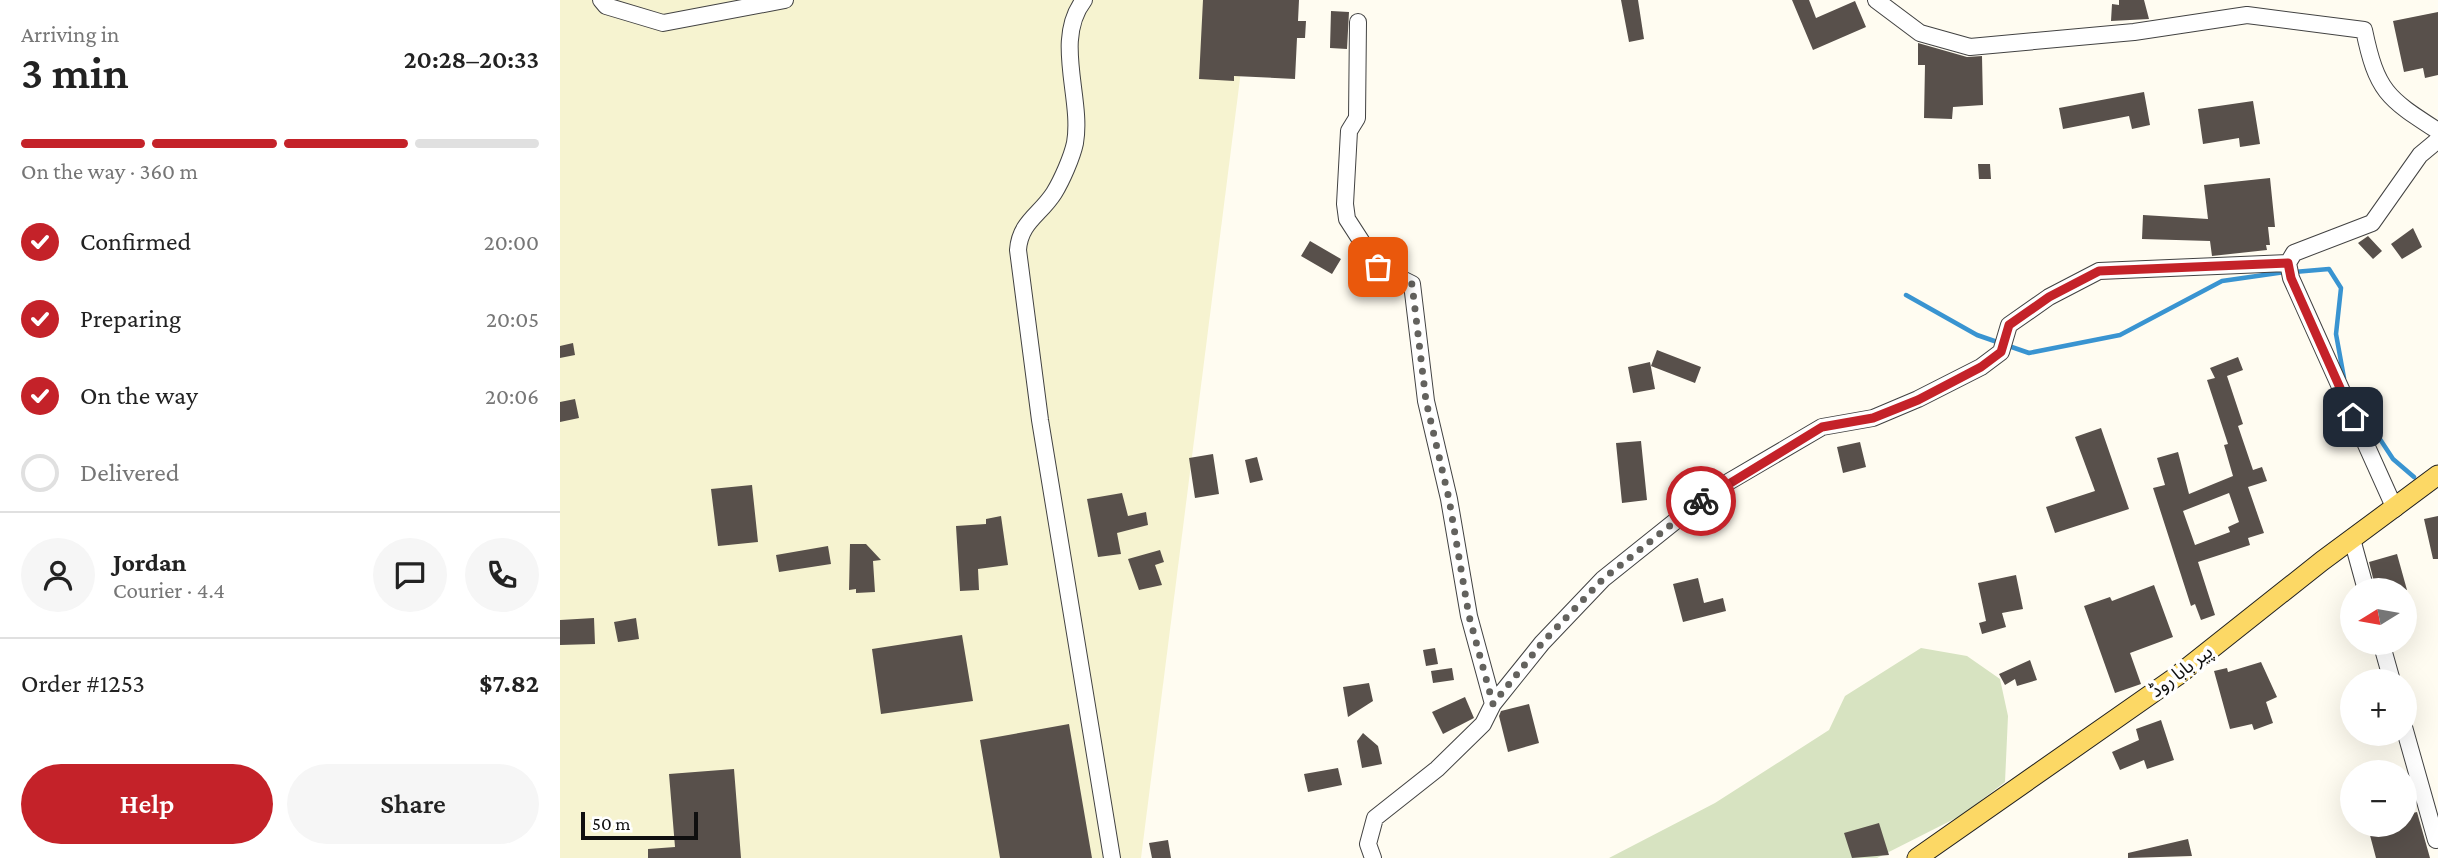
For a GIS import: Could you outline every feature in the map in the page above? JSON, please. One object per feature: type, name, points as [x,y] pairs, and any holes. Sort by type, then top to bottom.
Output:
[{"type":"main road","name":"پیر بابا روڈ","points":[[1917,858],[2177,676],[2438,475]]},
{"type":"street","points":[[601,0],[607,6],[663,23],[785,0]]},
{"type":"street","points":[[1084,0],[1075,12],[1070,34],[1075,142],[1054,192],[1019,234],[1017,250],[1040,420],[1112,858]]},
{"type":"street","points":[[1876,0],[1920,33],[1970,47],[2134,32],[2247,15],[2364,30],[2372,67],[2393,102],[2438,131]]},
{"type":"street","points":[[1358,22],[1357,118],[1349,131],[1345,204],[1347,219],[1378,267],[1412,284],[1426,401],[1449,499],[1469,616],[1493,704]]},
{"type":"street","points":[[2395,509],[2291,278],[2289,264],[2294,253],[2372,223],[2420,155],[2438,140]]},
{"type":"street","points":[[1373,858],[1367,844],[1376,818],[1437,769],[1483,724],[1493,704],[1542,643],[1603,579],[1713,491],[1822,427],[1873,418],[1918,400],[1981,367],[2001,352],[2009,325],[2049,297],[2099,271],[2289,264]]},
{"type":"street","points":[[2352,539],[2363,578]]},
{"type":"street","points":[[2409,746],[2436,840]]},
{"type":"shaded area","points":[[560,0],[1250,0],[1141,858],[560,858]]},
{"type":"green space","points":[[1921,648],[1967,656],[2000,679],[2008,716],[2005,782],[1962,815],[1877,858],[1609,858],[1715,803],[1829,730],[1845,696]]},
{"type":"building","points":[[1203,0],[1299,0],[1298,21],[1306,21],[1305,38],[1297,38],[1295,79],[1234,76],[1234,81],[1199,79]]},
{"type":"building","points":[[1621,0],[1638,0],[1644,39],[1629,42]]},
{"type":"building","points":[[1792,0],[1809,0],[1816,18],[1855,1],[1866,27],[1813,50]]},
{"type":"building","points":[[2119,0],[2144,0],[2149,19],[2111,21],[2112,4],[2119,5]]},
{"type":"building","points":[[1331,11],[1349,12],[1347,49],[1330,48]]},
{"type":"building","points":[[2438,12],[2438,75],[2425,78],[2423,68],[2404,72],[2393,21]]},
{"type":"building","points":[[1918,43],[1967,57],[1982,56],[1983,105],[1953,107],[1952,119],[1924,118],[1925,65],[1918,65]]},
{"type":"building","points":[[2144,92],[2150,125],[2132,129],[2129,116],[2063,129],[2059,108]]},
{"type":"building","points":[[2253,101],[2260,144],[2240,147],[2239,138],[2203,144],[2198,109]]},
{"type":"building","points":[[1978,164],[1990,164],[1991,179],[1979,179]]},
{"type":"building","points":[[2270,178],[2275,227],[2268,227],[2270,245],[2266,245],[2267,250],[2212,256],[2210,241],[2142,239],[2143,215],[2208,219],[2204,185]]},
{"type":"building","points":[[2413,228],[2422,247],[2402,259],[2391,244]]},
{"type":"building","points":[[2368,236],[2382,251],[2373,259],[2358,243]]},
{"type":"building","points":[[1310,241],[1341,259],[1332,274],[1301,256]]},
{"type":"building","points":[[573,343],[575,355],[560,358],[560,346]]},
{"type":"building","points":[[1657,350],[1701,367],[1695,383],[1651,366]]},
{"type":"building","points":[[2238,357],[2243,370],[2227,376],[2243,424],[2238,426],[2253,470],[2262,467],[2267,481],[2248,487],[2264,533],[2248,538],[2250,545],[2198,562],[2215,615],[2201,620],[2195,604],[2191,606],[2153,488],[2165,485],[2157,458],[2178,452],[2189,494],[2233,476],[2224,445],[2228,444],[2207,380],[2215,378],[2210,368]],"holes":[[[2229,493],[2239,522],[2228,527],[2230,532],[2195,545],[2183,511]]]},
{"type":"building","points":[[1650,362],[1655,389],[1633,393],[1628,367]]},
{"type":"building","points":[[575,399],[579,418],[560,422],[560,402]]},
{"type":"building","points":[[2101,428],[2129,509],[2055,533],[2046,507],[2095,491],[2075,437]]},
{"type":"building","points":[[1641,441],[1647,500],[1622,503],[1616,443]]},
{"type":"building","points":[[1860,442],[1866,467],[1843,473],[1837,447]]},
{"type":"building","points":[[1213,454],[1219,494],[1195,498],[1189,458]]},
{"type":"building","points":[[1257,457],[1263,480],[1250,483],[1245,460]]},
{"type":"building","points":[[752,485],[758,542],[718,546],[711,489]]},
{"type":"building","points":[[1122,493],[1128,516],[1146,512],[1148,525],[1117,533],[1121,554],[1098,557],[1087,499]]},
{"type":"building","points":[[1001,516],[1008,565],[978,569],[979,590],[960,591],[956,526],[986,524],[986,519]]},
{"type":"building","points":[[2438,516],[2438,559],[2433,559],[2424,519]]},
{"type":"building","points":[[850,544],[866,544],[881,560],[873,561],[875,592],[856,593],[856,589],[849,590]]},
{"type":"building","points":[[828,546],[831,564],[779,572],[776,555]]},
{"type":"building","points":[[1160,550],[1164,562],[1155,565],[1162,585],[1139,590],[1128,559]]},
{"type":"building","points":[[2397,554],[2404,578],[2373,578],[2369,562]]},
{"type":"building","points":[[2016,575],[2023,609],[2002,613],[2006,627],[1982,634],[1979,623],[1986,621],[1978,583]]},
{"type":"building","points":[[1698,578],[1704,603],[1723,598],[1726,611],[1683,622],[1673,584]]},
{"type":"building","points":[[2154,585],[2173,637],[2130,653],[2141,684],[2115,693],[2084,606],[2110,597],[2112,601]]},
{"type":"building","points":[[594,618],[595,644],[560,645],[560,620]]},
{"type":"building","points":[[636,618],[639,639],[618,642],[614,622]]},
{"type":"building","points":[[962,635],[973,701],[881,714],[872,649]]},
{"type":"building","points":[[1435,648],[1438,664],[1426,666],[1423,650]]},
{"type":"building","points":[[2030,660],[2037,680],[2017,686],[2015,679],[2005,685],[1999,674]]},
{"type":"building","points":[[2261,662],[2277,697],[2266,702],[2273,723],[2254,730],[2252,724],[2230,729],[2214,671],[2227,668],[2228,672]]},
{"type":"building","points":[[1452,668],[1454,680],[1433,683],[1431,671]]},
{"type":"building","points":[[1369,683],[1373,701],[1348,717],[1343,687]]},
{"type":"building","points":[[1465,697],[1474,718],[1443,734],[1432,712]]},
{"type":"building","points":[[1529,704],[1539,743],[1508,752],[1499,716],[1501,711]]},
{"type":"building","points":[[2161,720],[2174,760],[2147,769],[2144,760],[2120,770],[2112,752],[2139,740],[2136,729]]},
{"type":"building","points":[[1069,724],[1092,858],[1000,858],[980,740]]},
{"type":"building","points":[[1363,733],[1378,746],[1382,764],[1362,768],[1357,741]]},
{"type":"building","points":[[1338,768],[1342,785],[1308,792],[1304,774]]},
{"type":"building","points":[[734,769],[741,858],[648,858],[648,849],[675,847],[669,774]]},
{"type":"building","points":[[2417,812],[2430,858],[2376,858],[2370,837],[2417,837]]},
{"type":"building","points":[[1879,823],[1889,855],[1852,858],[1844,833]]},
{"type":"building","points":[[2188,839],[2192,856],[2128,858],[2128,853]]},
{"type":"building","points":[[1168,840],[1171,858],[1152,858],[1149,843]]},
{"type":"waterway","points":[[2294,272],[2329,269],[2341,288],[2336,334],[2344,378]]},
{"type":"waterway","points":[[1906,295],[1977,335],[2029,353],[2120,335],[2222,281],[2285,272]]},
{"type":"waterway","points":[[2355,401],[2393,459],[2414,477]]},
{"type":"way so far","points":[[1378,267],[1412,284],[1426,401],[1449,499],[1469,616],[1493,704],[1542,643],[1603,579],[1701,501]]},
{"type":"route","points":[[1701,501],[1788,445],[1822,427],[1846,425],[1873,418],[1918,400],[1981,367],[2001,352],[2009,325],[2049,297],[2099,271],[2288,263],[2291,278],[2353,417]]}]
